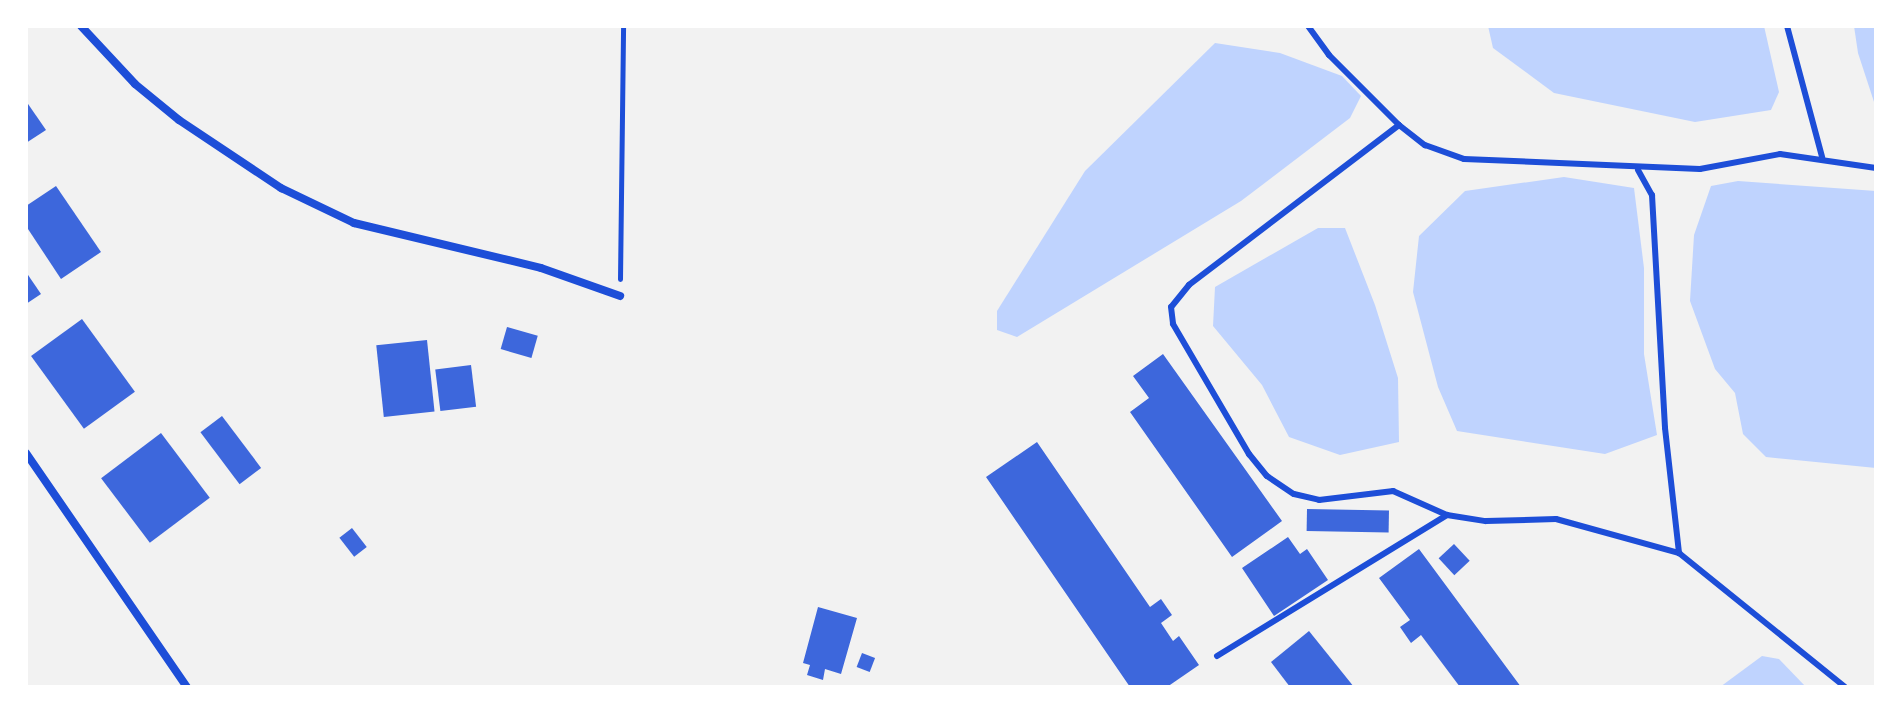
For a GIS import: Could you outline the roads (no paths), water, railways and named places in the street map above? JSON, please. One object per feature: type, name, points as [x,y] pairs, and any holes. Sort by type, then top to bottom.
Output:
[{"type":"street","points":[[81,26],[135,84],[179,120],[281,188],[354,223],[541,268],[620,296]]},
{"type":"street","points":[[26,453],[187,687]]},
{"type":"lane","points":[[1308,26],[1329,55],[1399,125],[1425,145],[1464,159],[1544,160],[1638,170],[1700,169],[1780,154],[1822,157],[1876,168]]},
{"type":"lane","points":[[1787,26],[1822,157]]},
{"type":"lane","points":[[1399,125],[1189,285],[1171,307],[1173,324],[1267,476],[1294,494],[1319,500],[1393,491],[1447,515],[1486,521],[1556,519],[1679,553],[1845,687]]},
{"type":"lane","points":[[1638,170],[1652,195],[1668,467],[1679,553]]},
{"type":"lane","points":[[1217,656],[1447,515]]},
{"type":"water","points":[[1488,26],[1764,26],[1779,92],[1771,110],[1695,122],[1554,93],[1493,48]]},
{"type":"water","points":[[1854,26],[1876,26],[1876,108],[1858,53]]},
{"type":"water","points":[[1215,43],[1280,53],[1342,76],[1361,96],[1350,118],[1241,201],[1017,337],[997,330],[997,311],[1085,171]]},
{"type":"water","points":[[1564,177],[1634,188],[1644,268],[1644,354],[1657,435],[1605,454],[1457,431],[1438,387],[1413,292],[1419,236],[1465,191]]},
{"type":"water","points":[[1738,181],[1876,191],[1876,468],[1766,457],[1743,434],[1735,393],[1715,369],[1690,301],[1694,235],[1711,186]]},
{"type":"water","points":[[1318,228],[1345,228],[1375,305],[1398,378],[1399,442],[1340,455],[1289,437],[1262,385],[1213,326],[1215,287]]},
{"type":"water","points":[[1762,656],[1779,659],[1806,687],[1720,687]]}]
